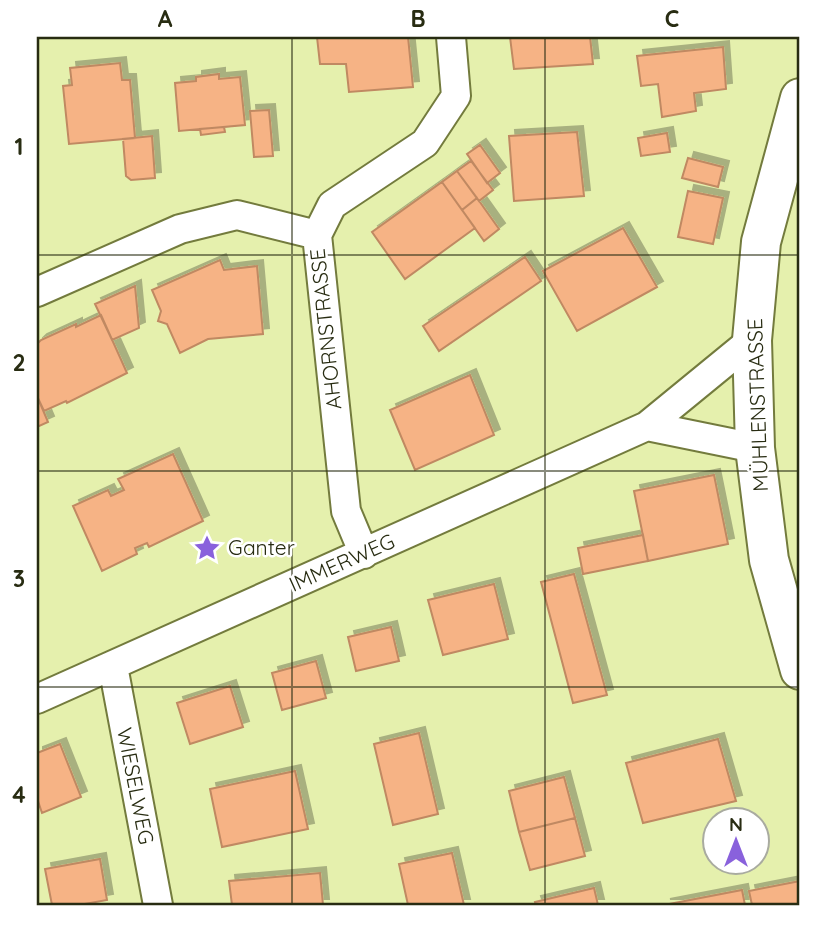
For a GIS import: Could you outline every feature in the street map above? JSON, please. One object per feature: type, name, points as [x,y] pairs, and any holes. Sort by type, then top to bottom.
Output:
[{"type":"street","name":"AHORNSTRASSE","points":[[364,554],[346,511],[317,235],[332,205],[425,143],[456,96],[451,37]]},
{"type":"street","name":"MÜHLENSTRASSE","points":[[800,98],[761,242],[752,340],[755,448],[769,559],[800,670]]},
{"type":"street","points":[[37,292],[180,229],[236,215],[317,235]]},
{"type":"street","name":"IMMERWEG","points":[[37,699],[647,425],[752,340]]},
{"type":"street","points":[[647,425],[755,448]]},
{"type":"street","name":"WIESELWEG","points":[[113,666],[158,905]]},
{"type":"building","points":[[317,37],[408,37],[413,87],[349,92],[346,64],[320,64]]},
{"type":"building","points":[[510,37],[590,37],[593,64],[514,69]]},
{"type":"building","points":[[723,47],[726,89],[694,93],[696,111],[662,117],[658,84],[641,86],[637,56]]},
{"type":"building","points":[[120,63],[122,80],[130,80],[135,138],[69,144],[63,86],[72,85],[70,68]]},
{"type":"building","points":[[219,74],[219,79],[240,77],[245,125],[179,131],[175,83],[196,81],[196,77]]},
{"type":"building","points":[[269,110],[273,156],[254,157],[250,111]]},
{"type":"building","points":[[224,127],[225,132],[201,135],[200,129]]},
{"type":"building","points":[[577,132],[584,196],[514,201],[509,136]]},
{"type":"building","points":[[667,133],[670,152],[641,156],[638,138]]},
{"type":"building","points":[[152,136],[155,178],[131,180],[126,176],[123,139]]},
{"type":"building","points":[[480,145],[500,173],[487,183],[467,154]]},
{"type":"building","points":[[688,158],[723,167],[718,187],[682,178]]},
{"type":"building","points":[[471,161],[493,190],[479,201],[457,171]]},
{"type":"building","points":[[457,171],[477,198],[462,210],[442,182]]},
{"type":"building","points":[[442,182],[475,228],[405,279],[372,232]]},
{"type":"building","points":[[688,191],[723,198],[713,244],[678,237]]},
{"type":"building","points":[[477,198],[499,229],[484,241],[462,210]]},
{"type":"building","points":[[623,228],[657,287],[577,331],[543,271]]},
{"type":"building","points":[[525,257],[541,281],[439,351],[423,326]]},
{"type":"building","points":[[220,260],[224,270],[257,266],[263,334],[208,339],[180,353],[167,324],[158,321],[161,311],[152,290]]},
{"type":"building","points":[[135,286],[139,328],[112,340],[95,304]]},
{"type":"building","points":[[101,315],[127,373],[67,403],[66,401],[44,411],[37,396],[37,344],[76,324],[76,327]]},
{"type":"building","points":[[470,375],[494,435],[415,470],[390,410]]},
{"type":"building","points":[[37,396],[48,422],[37,427]]},
{"type":"building","points":[[173,454],[203,521],[149,547],[147,543],[135,548],[137,554],[102,571],[73,506],[108,490],[111,496],[124,490],[118,479]]},
{"type":"building","points":[[714,475],[728,544],[648,561],[634,491]]},
{"type":"building","points":[[643,535],[648,561],[583,574],[578,548]]},
{"type":"building","points":[[574,574],[607,695],[573,703],[541,582]]},
{"type":"building","points":[[494,584],[508,639],[443,655],[428,600]]},
{"type":"building","points":[[391,627],[399,661],[356,671],[348,637]]},
{"type":"building","points":[[316,661],[326,698],[282,710],[272,673]]},
{"type":"building","points":[[230,686],[243,727],[190,744],[177,703]]},
{"type":"building","points":[[419,733],[438,814],[393,825],[374,744]]},
{"type":"building","points":[[718,739],[736,801],[700,806],[700,810],[643,823],[626,763]]},
{"type":"building","points":[[60,744],[81,797],[42,813],[37,798],[37,753]]},
{"type":"building","points":[[295,771],[308,829],[222,847],[210,789]]},
{"type":"building","points":[[564,777],[575,818],[519,832],[509,791]]},
{"type":"building","points":[[575,818],[585,856],[530,870],[519,832]]},
{"type":"building","points":[[452,853],[464,905],[408,905],[399,864]]},
{"type":"building","points":[[100,859],[107,900],[79,905],[52,905],[45,869]]},
{"type":"building","points":[[320,873],[323,905],[232,905],[229,881]]},
{"type":"building","points":[[800,881],[800,905],[752,905],[749,891]]},
{"type":"building","points":[[594,888],[598,905],[536,905],[535,902]]},
{"type":"building","points":[[742,890],[745,905],[664,905]]},
{"type":"place","name":"Ganter","points":[[207,548]]}]
